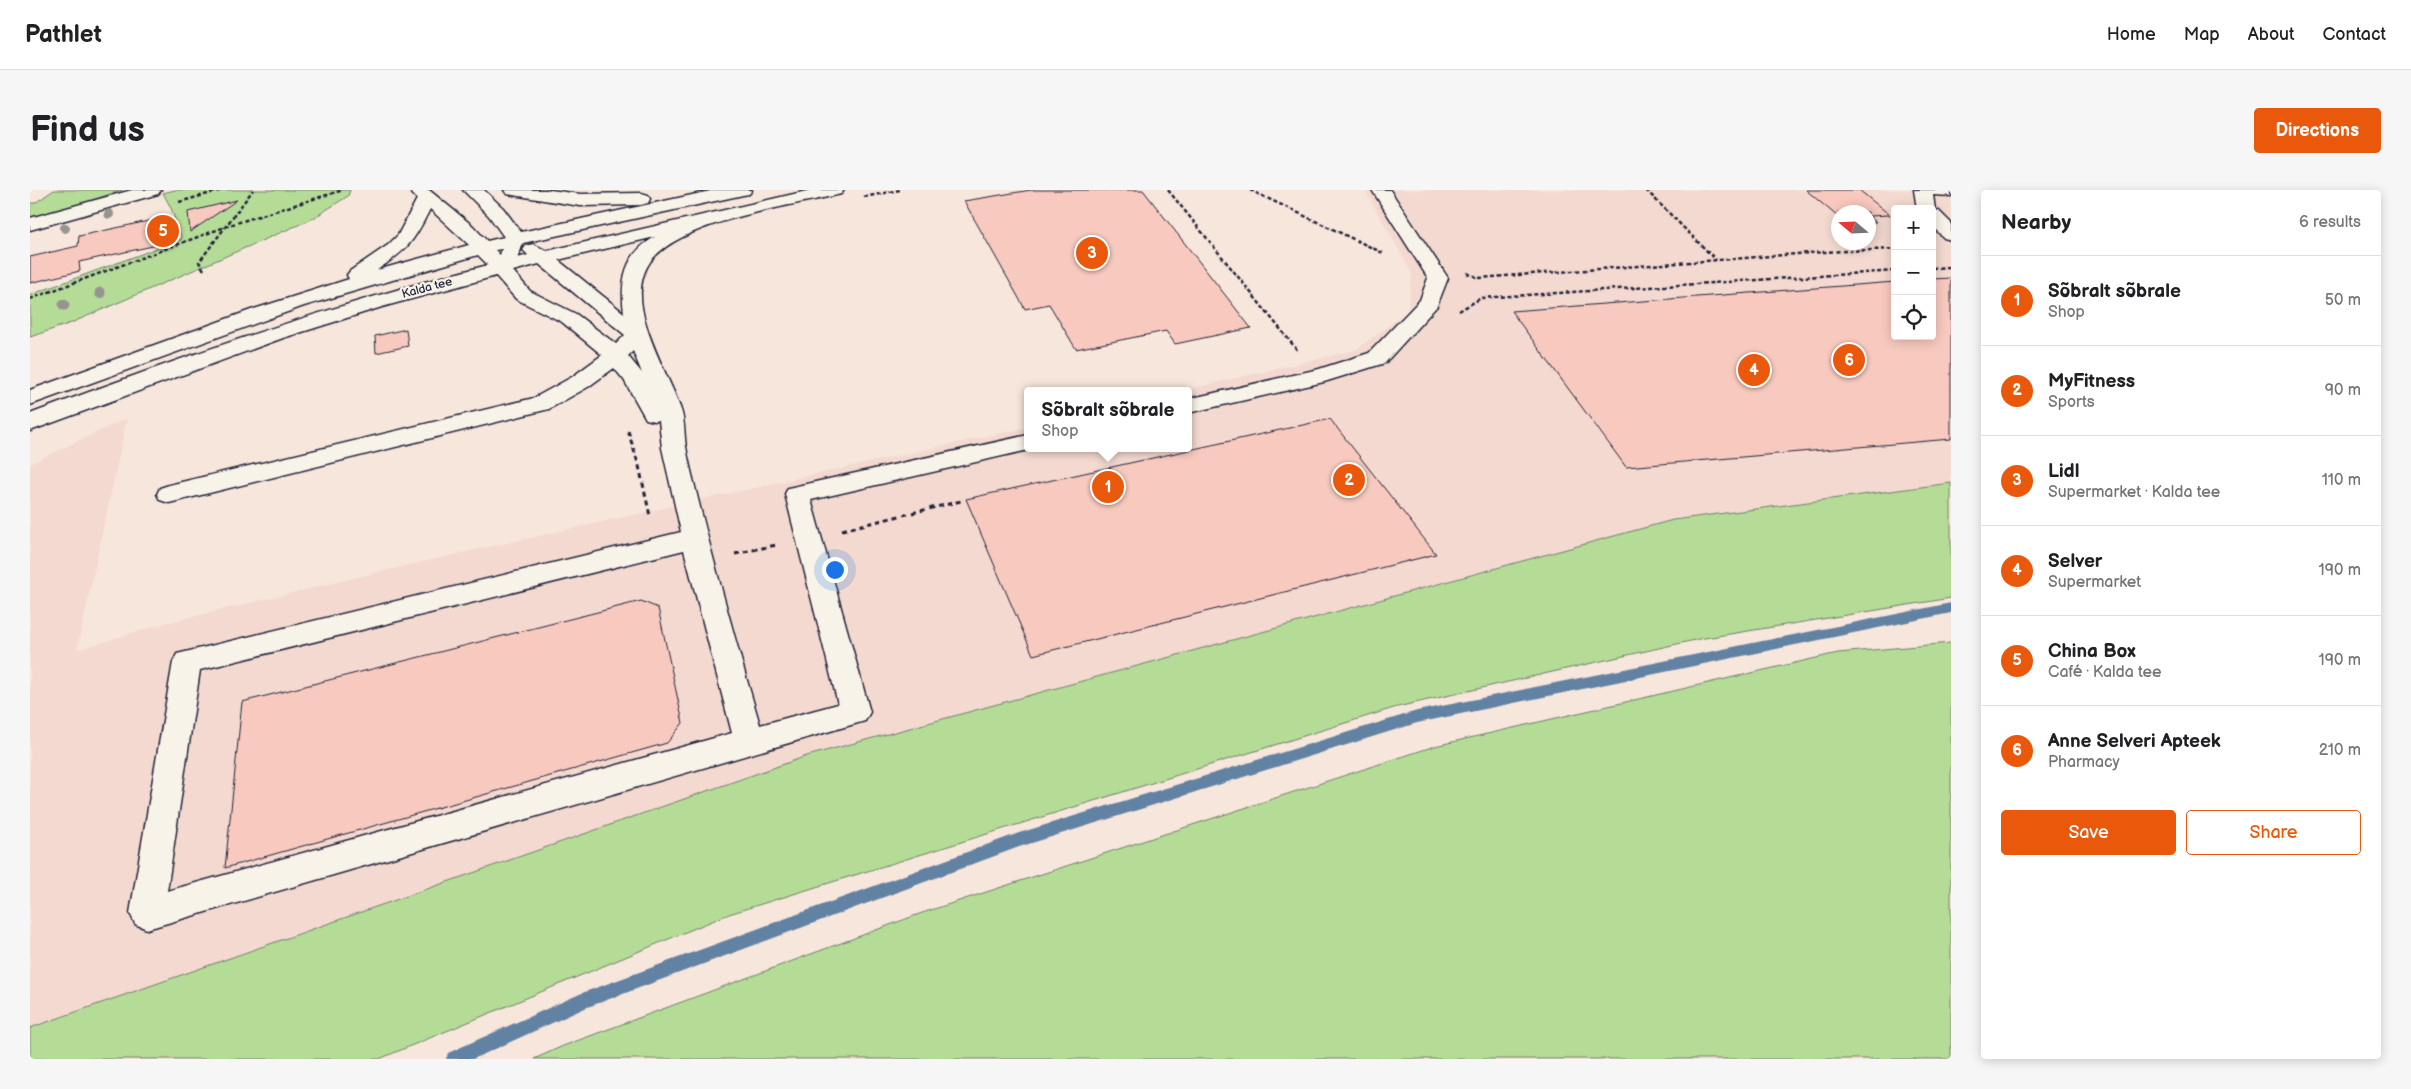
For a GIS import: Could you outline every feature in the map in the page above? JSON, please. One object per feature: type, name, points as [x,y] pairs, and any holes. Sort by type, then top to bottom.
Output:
[{"type":"street","points":[[30,224],[152,190]]},
{"type":"street","points":[[472,190],[490,203],[502,217],[514,239],[543,257],[637,335]]},
{"type":"street","points":[[513,190],[580,200],[715,195]]},
{"type":"street","name":"Kalda tee","points":[[30,398],[246,319],[336,289],[514,239],[743,190]]},
{"type":"street","name":"Kalda tee","points":[[30,423],[164,370],[303,324],[424,288],[543,257],[836,190]]},
{"type":"street","points":[[1192,405],[1318,376],[1378,358],[1430,302],[1438,278],[1381,190]]},
{"type":"street","points":[[1923,190],[1925,205]]},
{"type":"street","points":[[1934,190],[1951,190]]},
{"type":"street","points":[[336,289],[395,249],[406,238],[422,194],[466,230],[501,268],[509,281],[524,295],[569,318],[594,336],[617,357],[634,377],[674,448]]},
{"type":"street","points":[[719,216],[677,232],[656,244],[638,264],[632,280],[632,297],[637,335],[670,411],[674,448],[700,563],[749,741]]},
{"type":"street","points":[[1936,219],[1951,234]]},
{"type":"street","points":[[501,268],[512,253],[514,239]]},
{"type":"street","points":[[169,494],[542,404],[593,376],[617,357],[637,335]]},
{"type":"street","points":[[695,538],[187,662],[147,913],[855,712],[797,494],[1024,444]]},
{"type":"path","points":[[204,270],[199,262],[253,190]]},
{"type":"path","points":[[30,299],[226,226],[343,190]]},
{"type":"path","points":[[1168,190],[1318,376]]},
{"type":"path","points":[[1250,190],[1362,242],[1404,265],[1435,272],[1459,270],[1479,278],[1824,252],[1891,249]]},
{"type":"path","points":[[1646,190],[1717,261]]},
{"type":"path","points":[[1936,268],[1951,267]]},
{"type":"path","points":[[1456,314],[1481,298],[1891,271]]},
{"type":"path","points":[[626,426],[639,466],[657,547]]},
{"type":"path","points":[[731,555],[961,501]]},
{"type":"shaded area","points":[[1365,190],[1951,190],[1951,483],[1673,520],[807,756],[31,1028],[30,1040],[30,464],[127,418],[77,650],[166,623],[431,560],[1024,428],[1024,452],[1192,452],[1192,388],[1356,350],[1408,311],[1412,273]]},
{"type":"green space","points":[[54,190],[122,190],[30,221],[30,203],[35,203]]},
{"type":"green space","points":[[175,190],[350,190],[348,196],[312,219],[71,323],[30,337],[30,295],[182,239],[171,208],[163,193]]},
{"type":"green space","points":[[1951,483],[1951,598],[1699,639],[1397,707],[729,914],[379,1059],[30,1059],[30,1028],[807,756],[1673,520]]},
{"type":"green space","points":[[1951,643],[1951,1059],[534,1059],[563,1046],[922,913],[1435,746],[1838,653]]},
{"type":"building","points":[[1031,190],[1143,190],[1251,328],[1175,344],[1166,331],[1076,349],[1049,304],[1025,309],[964,201]]},
{"type":"building","points":[[1806,190],[1859,190],[1890,215],[1876,216],[1876,205],[1831,205],[1831,211]]},
{"type":"building","points":[[237,200],[190,232],[188,212]]},
{"type":"building","points":[[162,218],[162,244],[79,262],[80,271],[30,283],[30,257],[78,246],[79,236]]},
{"type":"building","points":[[1951,278],[1951,439],[1626,467],[1511,311],[1891,282],[1891,340],[1936,340],[1936,279]]},
{"type":"building","points":[[406,329],[408,346],[376,353],[375,336]]},
{"type":"building","points":[[1330,419],[1436,554],[1033,655],[966,499],[1180,452],[1192,452],[1192,449]]},
{"type":"building","points":[[641,601],[658,608],[683,723],[667,743],[225,868],[242,702]]},
{"type":"waterway","points":[[454,1059],[582,1001],[1019,840],[1417,717],[1951,608]]},
{"type":"place","name":"China Box","points":[[163,231]]},
{"type":"place","name":"Lidl","points":[[1092,253]]},
{"type":"place","name":"Anne Selveri Apteek","points":[[1849,360]]},
{"type":"place","name":"Selver","points":[[1754,370]]},
{"type":"place","name":"MyFitness","points":[[1349,480]]},
{"type":"place","name":"Sõbralt sõbrale","points":[[1108,487]]}]
